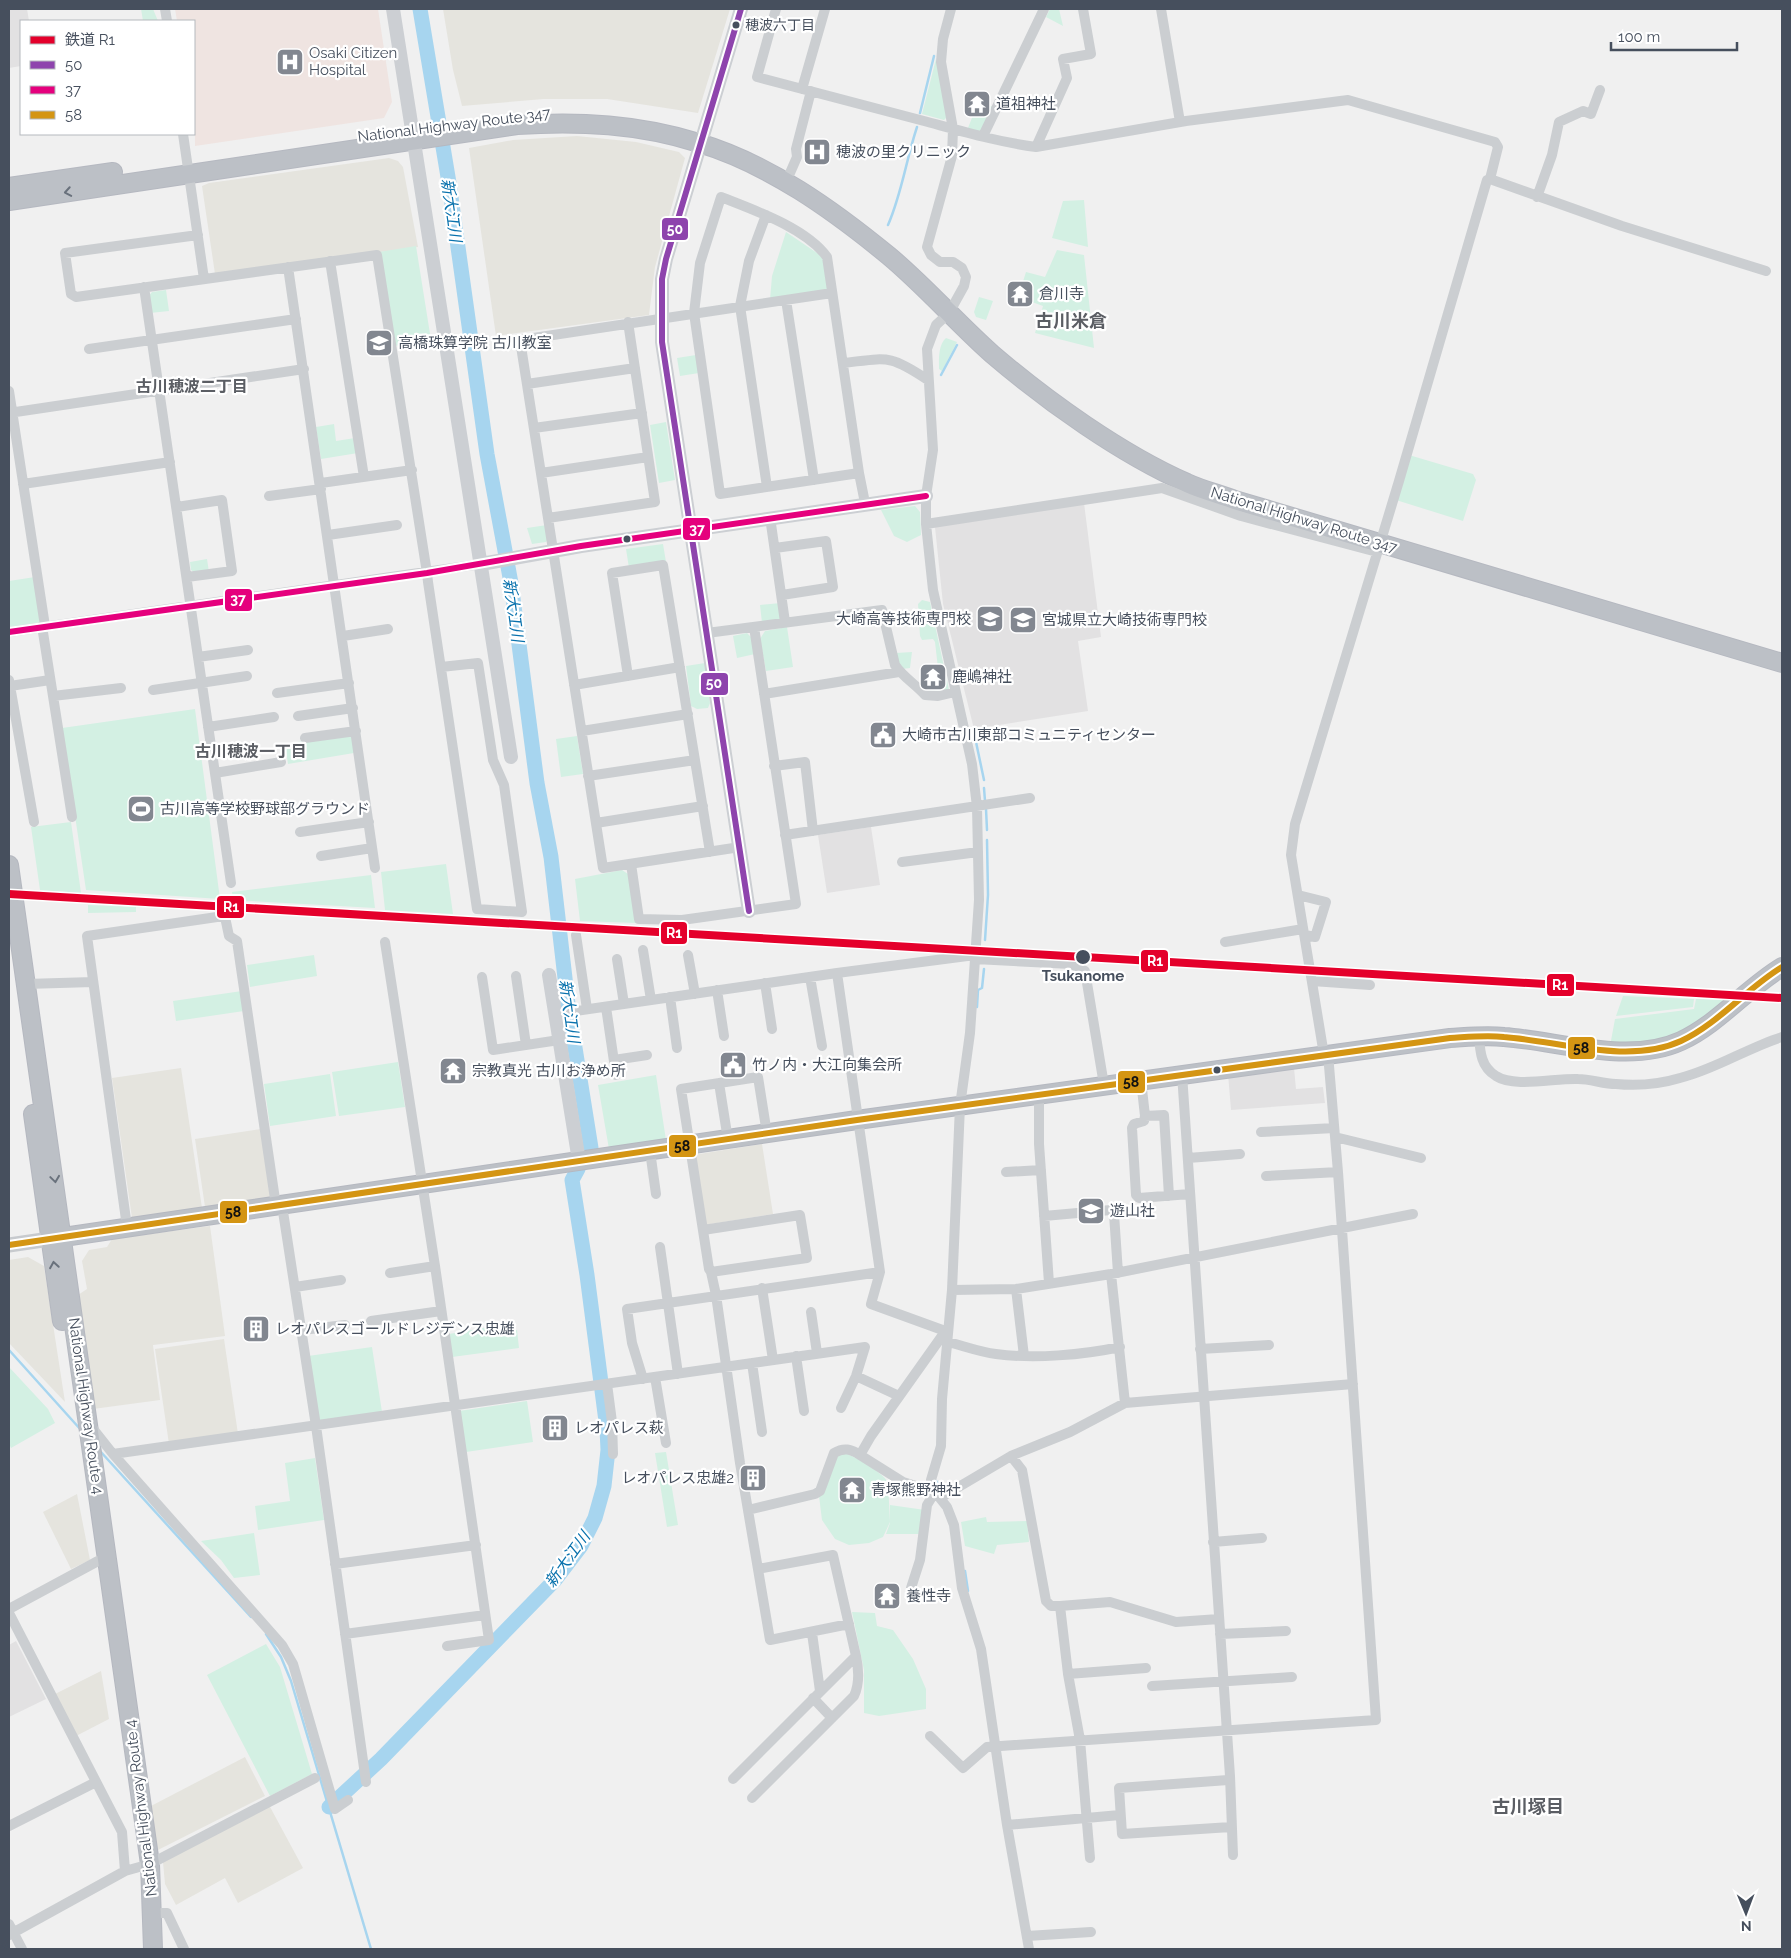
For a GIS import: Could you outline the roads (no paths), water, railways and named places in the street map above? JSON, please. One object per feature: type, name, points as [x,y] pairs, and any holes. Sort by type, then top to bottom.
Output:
[{"type":"highway","name":"National Highway Route 347","points":[[9,187],[188,167],[420,133],[530,113],[611,113],[759,156],[790,173],[828,198],[864,228],[889,257],[993,354],[1055,402],[1126,450],[1188,484],[1379,547],[1782,663]]},
{"type":"highway","name":"National Highway Route 347","points":[[702,138],[802,192],[889,257]]},
{"type":"highway","name":"National Highway Route 347","points":[[9,201],[188,167]]},
{"type":"highway","name":"National Highway Route 4","points":[[9,864],[26,984],[56,1238]]},
{"type":"highway","name":"National Highway Route 4","points":[[9,940],[85,1431],[139,1867],[153,1913],[153,1949]]},
{"type":"highway","points":[[56,1238],[1039,1094],[1480,1036],[1510,1037],[1619,1052],[1643,1051],[1662,1048],[1695,1034],[1752,988],[1782,967]]},
{"type":"highway","name":"National Highway Route 4","points":[[85,1431],[98,1561],[129,1766],[139,1867],[143,1949]]},
{"type":"main road","points":[[9,1245],[56,1238]]},
{"type":"street","points":[[393,9],[420,133],[511,756],[493,760]]},
{"type":"street","points":[[741,9],[666,259],[662,279],[662,342],[749,911]]},
{"type":"street","points":[[776,9],[756,77],[1014,144],[1036,147],[1180,122],[1348,100],[1495,142],[1498,147],[1490,179],[1487,180],[1450,302],[1379,547],[1295,824],[1291,855],[1326,1055],[1335,1133],[1376,1720],[995,1746],[987,1747],[963,1768],[930,1736]]},
{"type":"street","points":[[790,173],[797,157],[796,149],[807,90],[826,9]]},
{"type":"street","points":[[951,9],[943,40],[941,62],[953,129],[952,156],[927,247],[931,255],[940,262],[952,262],[962,268],[966,277],[964,286],[949,313],[936,325],[926,349],[933,450],[926,496],[926,524],[933,590],[972,764],[976,806],[979,900],[970,1033],[960,1106],[952,1290],[942,1399],[941,1446],[931,1480],[954,1525],[962,1588],[981,1649],[1007,1825],[1029,1949]]},
{"type":"street","points":[[983,136],[1044,9]]},
{"type":"street","points":[[1036,147],[1067,78],[1063,59],[1091,54],[1083,9]]},
{"type":"street","points":[[1161,9],[1180,122]]},
{"type":"street","points":[[1536,197],[1552,155],[1559,122],[1582,111],[1591,114],[1600,90]]},
{"type":"street","points":[[183,135],[204,279]]},
{"type":"street","points":[[1490,179],[1536,197],[1649,235],[1766,270]]},
{"type":"street","points":[[859,473],[720,494],[694,313],[700,263],[721,196],[766,215],[821,249],[827,257],[865,503]]},
{"type":"street","points":[[766,215],[750,261],[740,306],[767,487]]},
{"type":"street","points":[[198,235],[65,253],[71,294],[76,297],[377,254],[412,470],[441,668],[477,909],[522,912],[504,785],[493,760],[478,663],[441,668]]},
{"type":"street","points":[[330,261],[364,477]]},
{"type":"street","points":[[288,267],[336,585],[375,868]]},
{"type":"street","points":[[144,287],[192,605],[230,883]]},
{"type":"street","points":[[740,847],[603,868],[520,340],[628,322],[832,293]]},
{"type":"street","points":[[786,300],[814,480]]},
{"type":"street","points":[[90,349],[296,319]]},
{"type":"street","points":[[548,518],[655,502],[628,322]]},
{"type":"street","points":[[843,363],[886,358],[896,360],[928,380]]},
{"type":"street","points":[[527,384],[635,368]]},
{"type":"street","points":[[10,413],[304,369]]},
{"type":"street","points":[[9,391],[10,413],[23,484],[44,626],[52,696],[72,817]]},
{"type":"street","points":[[534,428],[642,413]]},
{"type":"street","points":[[541,473],[648,457]]},
{"type":"street","points":[[23,484],[170,462]]},
{"type":"street","points":[[269,496],[364,477],[412,470]]},
{"type":"street","points":[[926,524],[1162,488],[1241,516],[1379,547]]},
{"type":"street","points":[[9,632],[482,564],[554,550],[691,529],[865,503],[926,496]]},
{"type":"street","points":[[177,507],[222,500],[232,571],[187,577]]},
{"type":"street","points":[[770,518],[786,622]]},
{"type":"street","points":[[328,535],[397,525]]},
{"type":"street","points":[[775,548],[826,541],[833,587],[782,595]]},
{"type":"street","points":[[628,676],[612,573],[663,565],[710,852]]},
{"type":"street","points":[[708,633],[882,610],[895,665],[899,672],[911,680],[925,695],[938,696],[955,692]]},
{"type":"street","points":[[630,864],[639,919],[682,920],[796,904],[754,627]]},
{"type":"street","points":[[343,636],[388,629]]},
{"type":"street","points":[[198,657],[248,650]]},
{"type":"street","points":[[574,684],[680,668]]},
{"type":"street","points":[[764,694],[899,672]]},
{"type":"street","points":[[153,690],[247,676]]},
{"type":"street","points":[[34,822],[9,683],[50,680]]},
{"type":"street","points":[[277,693],[349,683]]},
{"type":"street","points":[[52,696],[121,688]]},
{"type":"street","points":[[298,716],[353,708]]},
{"type":"street","points":[[582,731],[688,714]]},
{"type":"street","points":[[208,727],[274,718]]},
{"type":"street","points":[[305,738],[356,731]]},
{"type":"street","points":[[588,776],[695,760]]},
{"type":"street","points":[[215,773],[281,762]]},
{"type":"street","points":[[774,766],[805,762],[813,831]]},
{"type":"street","points":[[785,835],[1030,798]]},
{"type":"street","points":[[596,823],[703,806]]},
{"type":"street","points":[[300,832],[369,822]]},
{"type":"street","points":[[321,856],[372,848]]},
{"type":"street","points":[[902,862],[978,852]]},
{"type":"street","points":[[1225,942],[1304,932],[1315,937],[1326,902],[1298,895]]},
{"type":"street","points":[[128,1227],[87,936],[225,917],[229,936],[237,941],[279,1205],[302,1330],[365,1778]]},
{"type":"street","points":[[576,935],[584,1010]]},
{"type":"street","points":[[385,942],[435,1266],[489,1640],[447,1646]]},
{"type":"street","points":[[643,950],[650,1000]]},
{"type":"street","points":[[688,955],[694,994]]},
{"type":"street","points":[[560,1013],[837,973],[975,957],[1071,964],[1085,972],[1104,1085]]},
{"type":"street","points":[[617,959],[624,1004]]},
{"type":"street","points":[[837,973],[880,1272],[871,1304],[948,1337],[995,1354],[1024,1356],[1099,1351],[1120,1347]]},
{"type":"street","points":[[549,975],[560,1013],[559,1040],[578,1161]]},
{"type":"street","points":[[516,976],[526,1045]]},
{"type":"street","points":[[482,977],[493,1050],[559,1040]]},
{"type":"street","points":[[810,977],[822,1046]]},
{"type":"street","points":[[1312,981],[1370,985]]},
{"type":"street","points":[[26,984],[93,982]]},
{"type":"street","points":[[765,984],[772,1030]]},
{"type":"street","points":[[717,990],[724,1036]]},
{"type":"street","points":[[670,997],[677,1048]]},
{"type":"street","points":[[606,1006],[616,1075]]},
{"type":"street","points":[[1480,1036],[1480,1055],[1485,1066],[1494,1075],[1506,1081],[1581,1079],[1616,1084],[1641,1084],[1678,1079],[1701,1072],[1744,1050],[1782,1037]]},
{"type":"street","points":[[614,1060],[647,1055]]},
{"type":"street","points":[[1182,1074],[1227,1730],[1233,1855]]},
{"type":"street","points":[[767,1134],[758,1076],[681,1088],[708,1269],[711,1272],[716,1295],[725,1367],[770,1640],[850,1624]]},
{"type":"street","points":[[1141,1080],[1144,1121],[1134,1124],[1132,1128],[1136,1195],[1139,1198],[1190,1194]]},
{"type":"street","points":[[719,1083],[728,1140]]},
{"type":"street","points":[[1039,1094],[1041,1170],[1049,1283]]},
{"type":"street","points":[[1144,1116],[1164,1115],[1169,1196]]},
{"type":"street","points":[[1261,1132],[1335,1133],[1421,1158]]},
{"type":"street","points":[[650,1151],[656,1194]]},
{"type":"street","points":[[1188,1158],[1240,1154]]},
{"type":"street","points":[[1006,1172],[1041,1170]]},
{"type":"street","points":[[1266,1176],[1338,1172]]},
{"type":"street","points":[[1044,1216],[1111,1210],[1114,1214],[1114,1273],[1125,1403]]},
{"type":"street","points":[[952,1290],[1016,1289],[1114,1273],[1413,1214]]},
{"type":"street","points":[[703,1230],[800,1215],[806,1258],[711,1272]]},
{"type":"street","points":[[660,1246],[678,1374]]},
{"type":"street","points":[[390,1273],[435,1266]]},
{"type":"street","points":[[641,1379],[632,1343],[627,1309],[880,1272]]},
{"type":"street","points":[[295,1287],[341,1280]]},
{"type":"street","points":[[762,1288],[773,1360]]},
{"type":"street","points":[[1016,1289],[1024,1356]]},
{"type":"street","points":[[371,1321],[441,1311]]},
{"type":"street","points":[[811,1312],[817,1354]]},
{"type":"street","points":[[302,1330],[345,1324]]},
{"type":"street","points":[[860,1455],[942,1336],[948,1337]]},
{"type":"street","points":[[1200,1349],[1270,1345]]},
{"type":"street","points":[[113,1454],[865,1347],[856,1376],[841,1408]]},
{"type":"street","points":[[796,1356],[804,1411]]},
{"type":"street","points":[[752,1363],[762,1432]]},
{"type":"street","points":[[856,1376],[900,1396]]},
{"type":"street","points":[[655,1377],[666,1443]]},
{"type":"street","points":[[603,1384],[612,1422],[613,1454]]},
{"type":"street","points":[[911,1588],[920,1560],[927,1505],[937,1495],[1011,1456],[1070,1432],[1125,1403],[1353,1384]]},
{"type":"street","points":[[85,1431],[113,1454],[282,1645],[293,1664],[330,1788],[341,1804]]},
{"type":"street","points":[[748,1510],[815,1494],[823,1485],[835,1452],[844,1449],[852,1450],[903,1482],[937,1495]]},
{"type":"street","points":[[1011,1456],[1022,1470],[1046,1601],[1051,1606],[1110,1602],[1176,1622],[1219,1619]]},
{"type":"street","points":[[1213,1542],[1262,1538]]},
{"type":"street","points":[[335,1564],[476,1545]]},
{"type":"street","points":[[752,1798],[854,1696],[858,1688],[859,1668],[833,1555],[758,1569]]},
{"type":"street","points":[[9,1609],[98,1561]]},
{"type":"street","points":[[1060,1606],[1068,1674],[1080,1740],[1090,1858]]},
{"type":"street","points":[[9,1613],[139,1867]]},
{"type":"street","points":[[345,1634],[485,1615]]},
{"type":"street","points":[[1220,1634],[1286,1631]]},
{"type":"street","points":[[812,1633],[817,1694],[832,1718]]},
{"type":"street","points":[[734,1779],[856,1656]]},
{"type":"street","points":[[1068,1674],[1146,1668]]},
{"type":"street","points":[[1152,1686],[1223,1683],[1292,1677]]},
{"type":"street","points":[[22,1949],[10,1930],[315,1778]]},
{"type":"street","points":[[1228,1780],[1119,1788],[1120,1816],[1122,1834],[1231,1827]]},
{"type":"street","points":[[9,1826],[96,1782]]},
{"type":"street","points":[[1007,1825],[1120,1816]]},
{"type":"street","points":[[153,1913],[167,1913],[184,1949]]},
{"type":"street","points":[[1026,1936],[1091,1932]]},
{"type":"waterway","name":"新大江川","points":[[420,9],[449,183],[487,454],[511,583],[537,783],[551,857],[568,1004],[591,1148],[588,1153]]},
{"type":"waterway","points":[[920,113],[934,56]]},
{"type":"waterway","points":[[888,225],[897,201],[917,127]]},
{"type":"waterway","points":[[941,375],[957,345]]},
{"type":"waterway","points":[[976,742],[984,780]]},
{"type":"waterway","points":[[984,788],[985,801]]},
{"type":"waterway","points":[[986,809],[987,830]]},
{"type":"waterway","points":[[985,940],[988,895],[987,840]]},
{"type":"waterway","points":[[977,1007],[978,990],[982,988],[984,969]]},
{"type":"waterway","name":"新大江川","points":[[329,1807],[381,1759],[555,1580],[581,1546],[595,1518],[604,1486],[608,1450],[607,1429],[587,1275],[572,1180],[578,1169]]},
{"type":"waterway","points":[[9,1350],[81,1430]]},
{"type":"waterway","points":[[100,1451],[251,1617]]},
{"type":"waterway","points":[[936,1481],[943,1492]]},
{"type":"waterway","points":[[965,1571],[968,1591]]},
{"type":"waterway","points":[[266,1634],[281,1657],[291,1681],[371,1949]]},
{"type":"rail line","name":"R1","points":[[9,894],[1782,998]]},
{"type":"place","name":"穂波六丁目","points":[[736,25]]},
{"type":"place","name":"Osaki Citizen Hospital","points":[[290,62]]},
{"type":"place","name":"道祖神社","points":[[977,104]]},
{"type":"place","name":"穂波の里クリニック","points":[[817,152]]},
{"type":"place","name":"倉川寺","points":[[1020,294]]},
{"type":"place","name":"高橋珠算学院 古川教室","points":[[379,343]]},
{"type":"place","name":"大崎高等技術専門校","points":[[990,619]]},
{"type":"place","name":"宮城県立大崎技術専門校","points":[[1023,620]]},
{"type":"place","name":"鹿嶋神社","points":[[933,677]]},
{"type":"place","name":"大崎市古川東部コミュニティセンター","points":[[883,735]]},
{"type":"place","name":"古川高等学校野球部グラウンド","points":[[141,809]]},
{"type":"place","name":"Tsukanome","points":[[1083,957]]},
{"type":"place","name":"竹ノ内・大江向集会所","points":[[733,1065]]},
{"type":"place","name":"宗教真光 古川お浄め所","points":[[453,1071]]},
{"type":"place","name":"遊山社","points":[[1091,1211]]},
{"type":"place","name":"レオパレスゴールドレジデンス忠雄","points":[[256,1329]]},
{"type":"place","name":"レオパレス萩","points":[[555,1428]]},
{"type":"place","name":"レオパレス忠雄2","points":[[753,1478]]},
{"type":"place","name":"青塚熊野神社","points":[[852,1490]]},
{"type":"place","name":"養性寺","points":[[887,1596]]},
{"type":"district","name":"古川米倉","points":[[1071,321]]},
{"type":"district","name":"古川穂波二丁目","points":[[192,386]]},
{"type":"district","name":"古川穂波一丁目","points":[[251,751]]},
{"type":"district","name":"古川塚目","points":[[1528,1807]]}]
